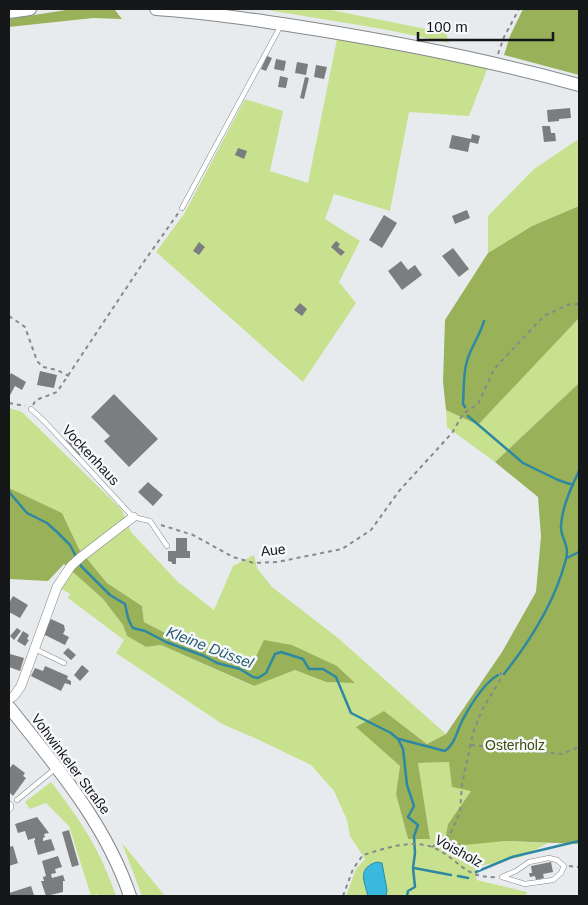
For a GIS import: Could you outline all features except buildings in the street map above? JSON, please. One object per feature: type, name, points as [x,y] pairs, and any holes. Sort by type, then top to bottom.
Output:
[{"type":"main road","points":[[9,12],[30,9]]},
{"type":"main road","points":[[156,9],[281,24],[385,41],[498,64],[579,84]]},
{"type":"main road","name":"Vohwinkeler Straße","points":[[10,698],[56,768],[99,827],[114,855],[130,896]]},
{"type":"street","points":[[10,698],[21,686],[57,586],[71,566],[81,556],[133,517]]},
{"type":"lane","points":[[182,208],[281,24]]},
{"type":"lane","name":"Vockenhaus","points":[[31,409],[133,517]]},
{"type":"lane","points":[[133,517],[150,521],[167,546]]},
{"type":"lane","points":[[35,649],[64,663]]},
{"type":"lane","points":[[17,800],[56,768]]},
{"type":"lane","points":[[549,858],[557,860],[564,866],[561,873],[553,880],[525,884],[502,877],[536,860],[549,858]]},
{"type":"path","points":[[498,64],[497,57],[504,37],[519,9]]},
{"type":"path","points":[[9,403],[22,404],[31,409],[36,400],[57,392],[143,262],[182,208]]},
{"type":"path","name":"Aue","points":[[150,521],[193,535],[233,557],[254,563],[277,562],[342,549],[371,530],[398,491],[452,434],[463,414],[478,404],[494,369],[544,316],[567,305],[579,304]]},
{"type":"path","points":[[9,316],[25,327],[37,362],[43,367],[57,370],[68,376]]},
{"type":"path","points":[[432,847],[451,834],[460,812],[462,784],[476,724],[500,680],[501,672]]},
{"type":"path","points":[[470,745],[562,754],[579,747]]},
{"type":"path","name":"Voisholz","points":[[343,896],[353,869],[363,855],[409,844],[432,847],[469,873],[480,876],[502,877]]},
{"type":"green space","points":[[261,9],[326,9],[446,33],[449,43],[383,29]]},
{"type":"green space","points":[[523,9],[579,9],[579,75],[504,55],[510,36]]},
{"type":"green space","points":[[66,10],[115,10],[122,19],[93,18],[9,27],[9,19]]},
{"type":"green space","points":[[337,39],[488,67],[469,116],[409,112],[390,211],[334,194],[325,219],[360,241],[339,282],[356,303],[303,382],[156,252],[184,214],[245,99],[283,111],[270,171],[308,183]]},
{"type":"green space","points":[[577,140],[579,143],[579,206],[532,226],[488,253],[488,216],[534,169]]},
{"type":"green space","points":[[579,206],[579,318],[478,425],[446,410],[443,382],[445,320],[488,253],[532,226]]},
{"type":"green space","points":[[579,318],[579,383],[495,462],[447,427],[446,410],[478,425]]},
{"type":"green space","name":"Osterholz","points":[[579,383],[579,844],[505,841],[444,847],[448,824],[471,791],[452,787],[449,762],[418,763],[430,839],[408,839],[396,794],[400,766],[356,727],[384,711],[427,744],[446,734],[502,652],[536,592],[541,536],[538,497],[495,462]]},
{"type":"green space","points":[[9,408],[22,412],[122,510],[131,532],[178,582],[214,610],[233,566],[254,555],[257,568],[272,587],[338,638],[446,734],[427,744],[384,711],[400,766],[396,794],[408,839],[430,838],[418,763],[449,762],[471,791],[448,824],[505,841],[548,843],[521,857],[475,867],[477,880],[527,892],[526,896],[386,896],[387,890],[369,864],[363,876],[368,896],[346,896],[356,869],[365,859],[350,836],[347,820],[334,791],[311,765],[222,724],[116,653],[124,640],[68,598],[70,594],[60,588],[71,570],[103,599],[123,625],[127,636],[146,647],[161,645],[253,686],[295,670],[326,682],[337,666],[251,667],[194,641],[173,637],[144,622],[142,606],[107,583],[79,549],[62,513],[9,488]]},
{"type":"green space","points":[[9,488],[62,513],[79,549],[107,583],[142,606],[144,622],[173,637],[194,641],[251,667],[264,640],[292,645],[337,666],[355,683],[326,682],[295,670],[254,686],[161,645],[146,647],[127,636],[123,625],[103,599],[64,564],[48,581],[9,579]]},
{"type":"green space","points":[[51,782],[89,836],[104,864],[116,896],[99,896],[97,894],[91,896],[69,826],[46,803],[30,809],[25,802]]},
{"type":"green space","points":[[122,843],[165,896],[142,896]]},
{"type":"water","points":[[377,862],[382,863],[387,890],[386,896],[368,896],[364,871]]},
{"type":"waterway","points":[[465,407],[463,404],[466,366],[484,321]]},
{"type":"waterway","points":[[468,416],[523,463],[573,485]]},
{"type":"waterway","points":[[504,674],[533,634],[549,605],[561,575],[567,554],[561,530],[563,512],[579,471]]},
{"type":"waterway","name":"Kleine Düssel","points":[[9,492],[27,513],[47,523],[57,532],[70,545],[81,566],[110,595],[125,604],[128,619],[133,628],[145,631],[166,642],[204,656],[217,663],[240,669],[258,678],[266,673],[275,654],[281,652],[303,659],[309,669],[323,669],[336,677],[351,713],[391,733],[398,739],[403,749],[407,785],[414,806],[408,817],[418,825],[414,836],[415,853],[413,868],[415,887],[408,891],[407,896]]},
{"type":"waterway","points":[[567,558],[579,552]]},
{"type":"waterway","points":[[399,739],[445,751],[453,741],[477,696],[498,675]]},
{"type":"waterway","points":[[476,872],[512,857],[579,841]]},
{"type":"waterway","points":[[414,868],[451,875]]},
{"type":"waterway","points":[[458,876],[468,878]]}]
